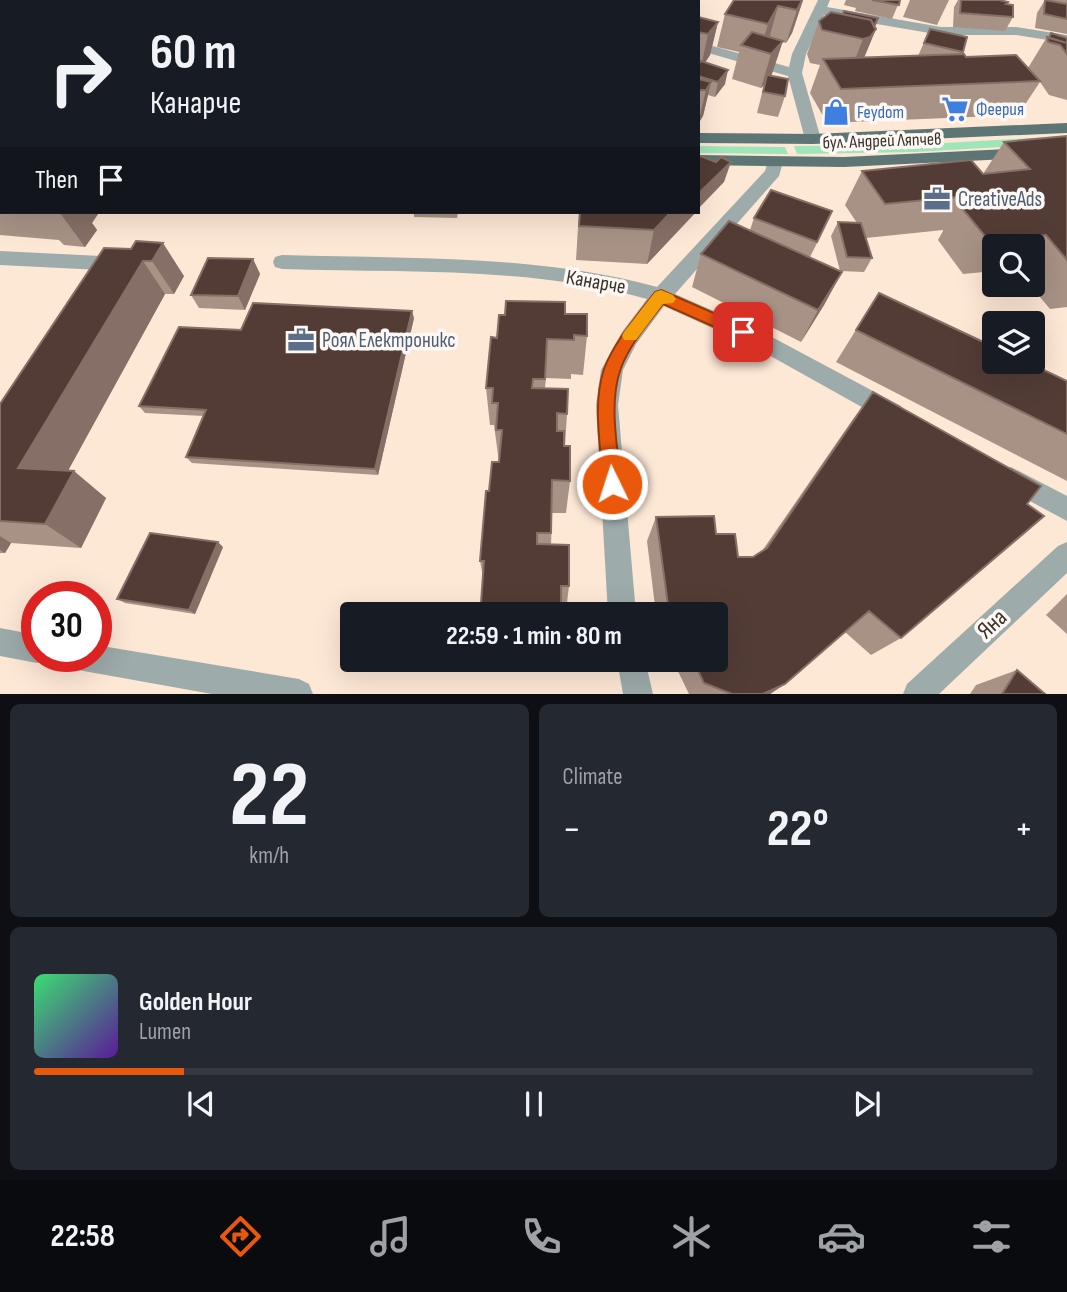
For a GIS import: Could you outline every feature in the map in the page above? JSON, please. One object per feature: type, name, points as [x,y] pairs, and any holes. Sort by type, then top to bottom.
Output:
[{"type":"main road","name":"бул. Андрей Ляпчев","points":[[700,138],[813,139],[1067,128]]},
{"type":"main road","name":"бул. Андрей Ляпчев","points":[[700,160],[775,162],[939,159],[1067,151]]},
{"type":"street","points":[[813,139],[795,73],[799,54],[821,5],[941,31],[1016,31],[1067,39]]},
{"type":"street","points":[[700,47],[795,73]]},
{"type":"street","points":[[621,602],[607,405],[612,370],[629,338],[661,296],[774,172],[775,162]]},
{"type":"street","points":[[0,258],[123,264],[109,284]]},
{"type":"street","name":"Канарче","points":[[282,262],[522,270],[611,282],[661,296],[763,342],[909,422]]},
{"type":"street","points":[[994,469],[1067,509]]},
{"type":"street","name":"Яна","points":[[917,694],[1067,555]]},
{"type":"street","points":[[0,642],[21,646]]},
{"type":"street","points":[[112,662],[299,694]]},
{"type":"street","points":[[633,672],[638,694]]},
{"type":"green space","points":[[1067,136],[1067,143],[915,152],[797,154],[794,146],[910,145]]},
{"type":"green space","points":[[700,146],[785,147],[788,154],[700,153]]},
{"type":"building","points":[[734,0],[802,0],[797,10],[778,6],[768,24],[725,14]]},
{"type":"building","points":[[872,0],[900,0],[899,5]]},
{"type":"building","points":[[961,0],[1008,2],[1006,4],[1013,5],[1013,17],[960,13]]},
{"type":"building","points":[[1045,0],[1067,4],[1067,19],[1044,14]]},
{"type":"building","points":[[844,11],[878,18],[874,27],[871,20],[843,14]]},
{"type":"building","points":[[831,12],[871,20],[876,29],[870,37],[863,39],[822,30],[819,21]]},
{"type":"building","points":[[700,18],[718,22],[708,34],[700,32]]},
{"type":"building","points":[[930,29],[967,37],[963,52],[924,43]]},
{"type":"building","points":[[752,32],[783,41],[771,54],[741,45]]},
{"type":"building","points":[[1051,33],[1067,38],[1067,43],[1049,38]]},
{"type":"building","points":[[1047,37],[1067,43],[1067,54],[1060,45],[1048,42]]},
{"type":"building","points":[[964,54],[966,57],[1016,55],[1040,81],[841,89],[823,59]]},
{"type":"building","points":[[700,62],[728,70],[718,82],[700,77]]},
{"type":"building","points":[[767,75],[788,79],[785,96],[763,92]]},
{"type":"building","points":[[700,79],[711,82],[706,90],[700,90]]},
{"type":"building","points":[[1067,136],[1067,260],[1045,234],[983,234],[960,206],[972,204],[966,196],[885,204],[862,171],[971,160],[983,174],[1030,169],[1004,142]]},
{"type":"building","points":[[700,157],[716,162],[721,157],[731,162],[700,192]]},
{"type":"building","points":[[771,190],[832,211],[817,242],[754,218]]},
{"type":"building","points":[[580,214],[669,214],[654,230],[579,226]]},
{"type":"building","points":[[729,221],[842,272],[818,310],[701,254]]},
{"type":"building","points":[[838,222],[861,223],[872,258],[847,257]]},
{"type":"building","points":[[136,241],[163,243],[152,261],[143,261],[18,468],[74,471],[45,524],[0,521],[0,404],[104,248],[131,249]]},
{"type":"building","points":[[208,258],[253,259],[238,296],[191,295]]},
{"type":"building","points":[[879,293],[982,341],[982,374],[1045,374],[1045,371],[1067,381],[1067,434],[856,330]]},
{"type":"building","points":[[506,301],[565,302],[565,314],[587,314],[587,336],[574,335],[574,340],[547,339],[545,379],[533,379],[532,388],[568,389],[567,414],[557,413],[557,431],[564,431],[564,446],[570,446],[570,481],[552,480],[551,533],[537,533],[537,544],[569,545],[569,586],[561,586],[561,602],[481,602],[484,561],[480,561],[486,491],[489,491],[492,462],[499,462],[502,430],[496,430],[498,403],[492,403],[493,388],[486,388],[491,337],[497,338],[499,315],[505,315]]},
{"type":"building","points":[[253,303],[412,311],[375,469],[186,457],[206,410],[139,406],[179,327],[241,330]]},
{"type":"building","points":[[873,392],[1041,486],[1027,504],[1044,516],[901,638],[869,611],[785,684],[763,694],[732,694],[704,683],[699,672],[728,672],[728,602],[668,602],[656,517],[714,516],[716,534],[735,534],[738,557],[753,557],[767,548]]},
{"type":"building","points":[[150,533],[218,542],[189,610],[117,599]]},
{"type":"building","points":[[1017,670],[1045,694],[1002,694]]},
{"type":"slow traffic","points":[[630,336],[661,296],[668,299]]},
{"type":"place","name":"Феерия","points":[[955,109]]},
{"type":"place","name":"Feydom","points":[[836,112]]},
{"type":"place","name":"CreativeAds","points":[[937,199]]},
{"type":"place","name":"Роял Електроникс","points":[[301,340]]},
{"type":"route","points":[[612,484],[607,405],[612,370],[629,338],[661,296],[743,332]]}]
